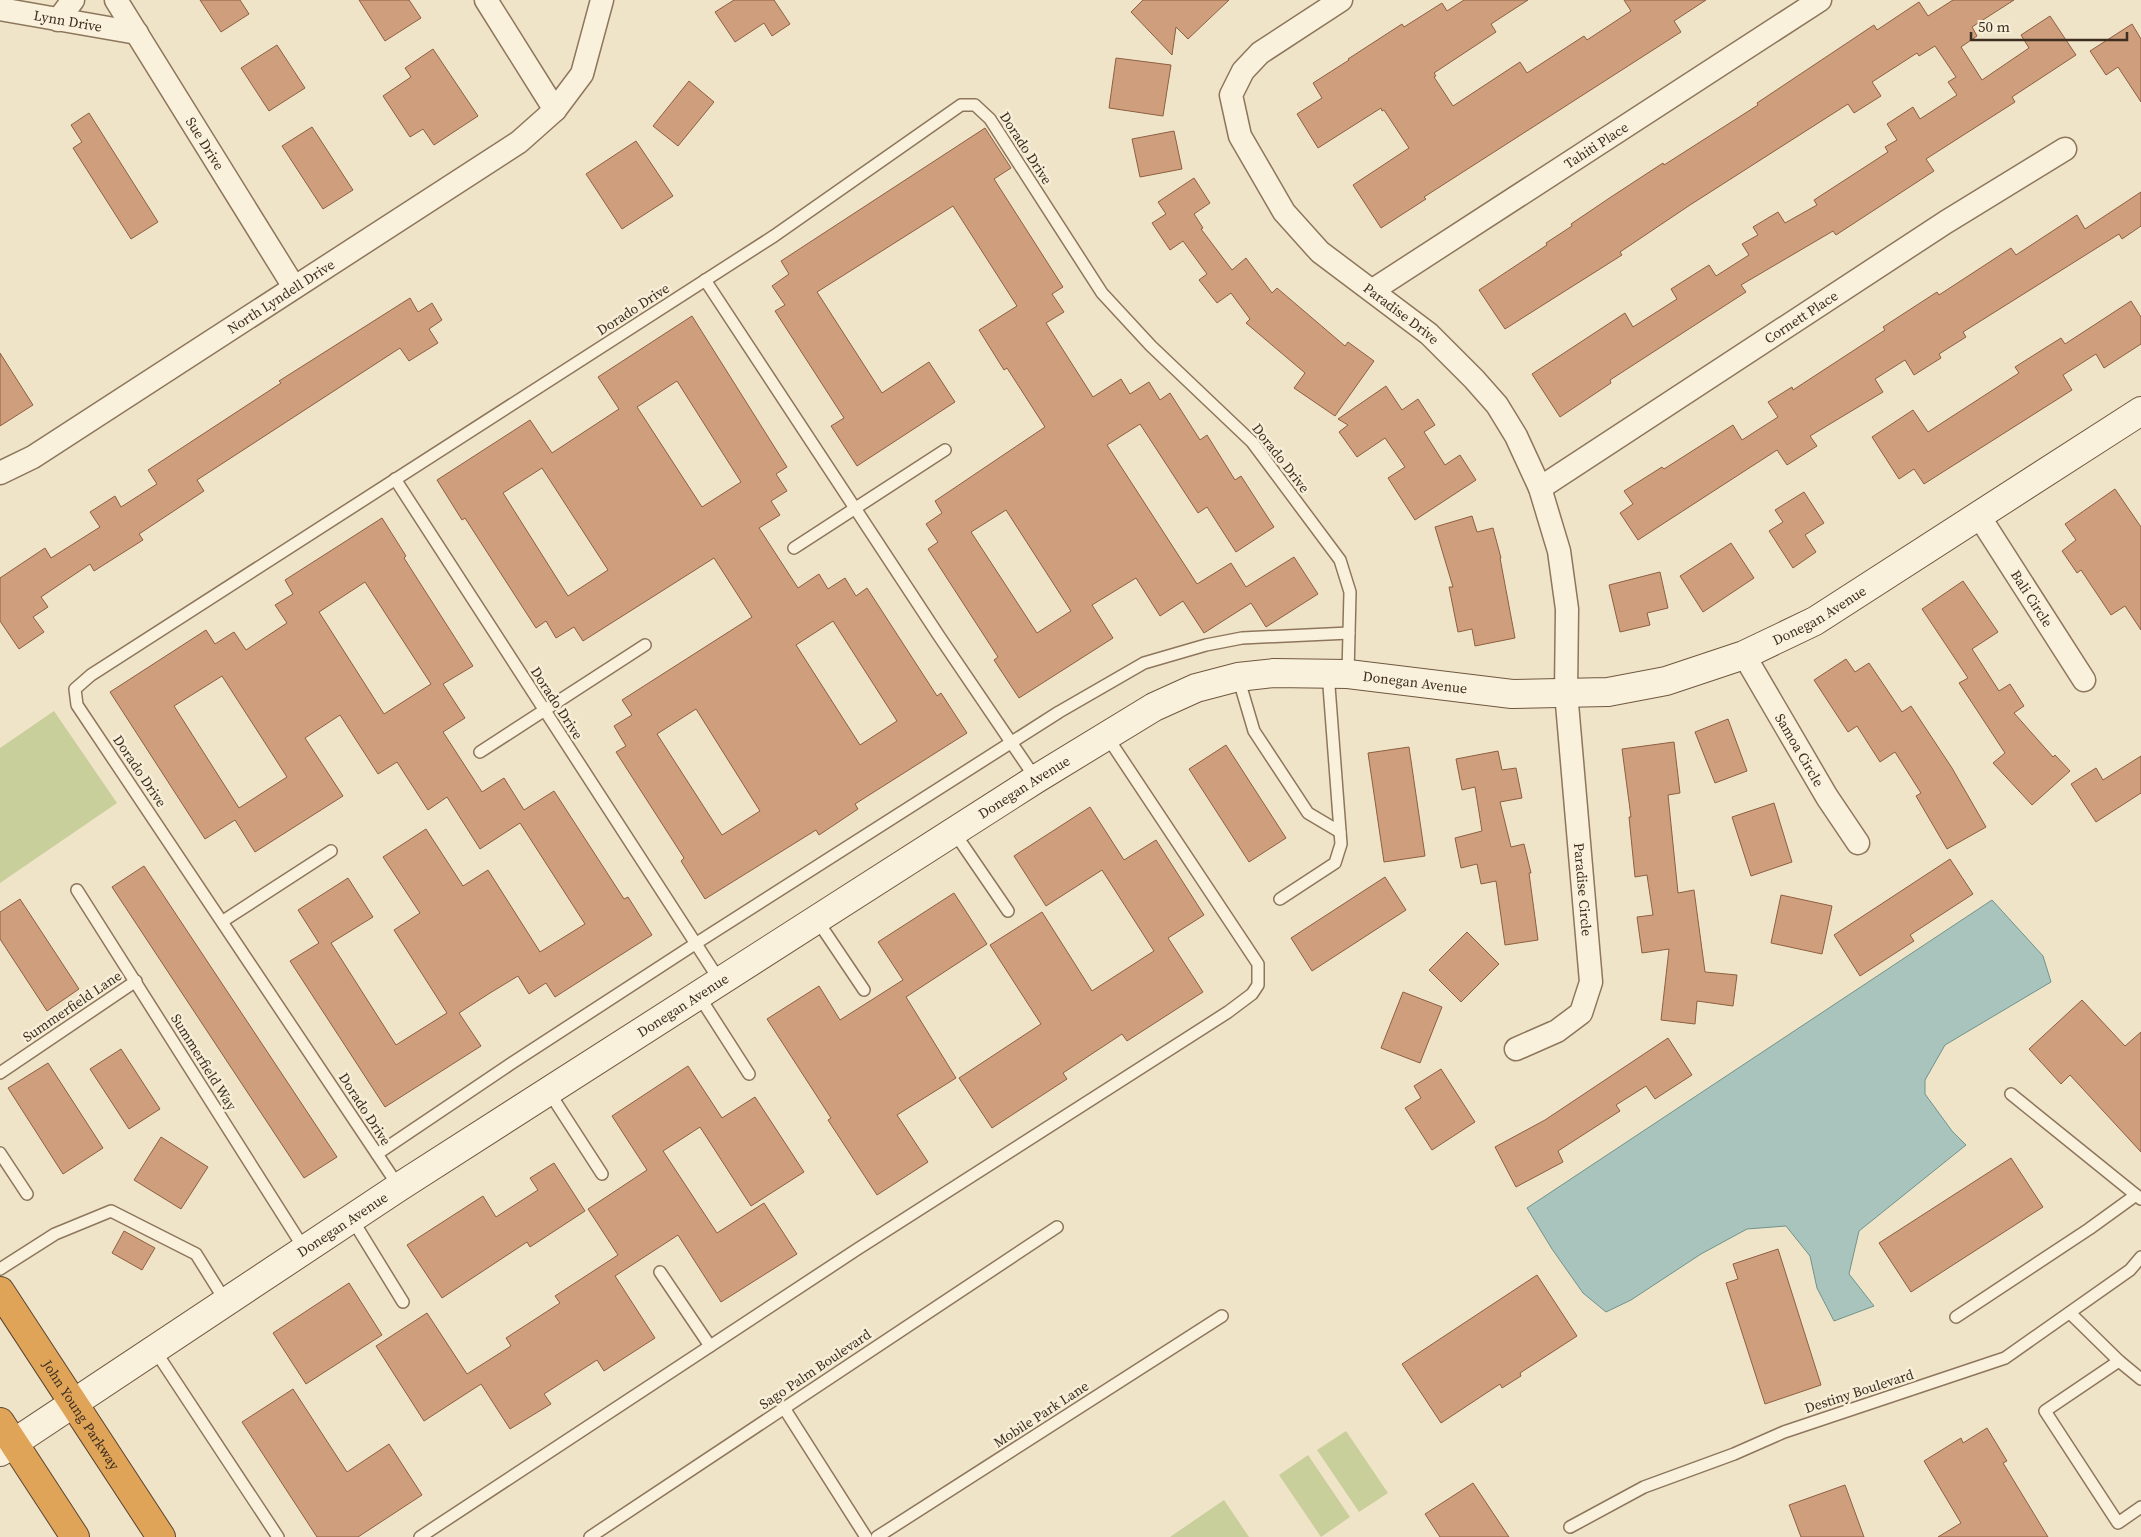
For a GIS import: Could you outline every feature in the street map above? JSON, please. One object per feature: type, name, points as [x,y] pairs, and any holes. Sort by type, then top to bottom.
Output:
[{"type":"highway","name":"John Young Parkway","points":[[0,1292],[161,1537]]},
{"type":"highway","points":[[5,1439],[75,1537]]},
{"type":"street","points":[[58,20],[73,0]]},
{"type":"street","name":"Sue Drive","points":[[116,0],[294,287]]},
{"type":"street","points":[[486,0],[555,110]]},
{"type":"street","name":"North Lyndell Drive","points":[[0,472],[33,457],[519,142],[555,110],[582,74],[602,0]]},
{"type":"street","name":"Paradise Drive","points":[[1341,0],[1260,53],[1243,71],[1231,95],[1240,136],[1284,212],[1320,252],[1429,334],[1474,380],[1496,406],[1516,436],[1540,488],[1560,551],[1568,609],[1566,692]]},
{"type":"street","name":"Tahiti Place","points":[[1373,290],[1820,0]]},
{"type":"street","name":"Lynn Drive","points":[[0,9],[136,33]]},
{"type":"street","name":"Cornett Place","points":[[1540,488],[1946,222],[2065,149]]},
{"type":"street","name":"Donegan Avenue","points":[[5,1439],[73,1402],[399,1187],[1036,779],[1154,707],[1196,688],[1238,678],[1274,673],[1338,674],[1512,694],[1608,692],[1666,680],[1744,655],[1815,621],[2141,411]]},
{"type":"street","name":"Bali Circle","points":[[1979,516],[2084,680]]},
{"type":"street","name":"Samoa Circle","points":[[1744,655],[1858,844]]},
{"type":"street","name":"Paradise Circle","points":[[1516,1049],[1557,1031],[1581,1012],[1590,982],[1566,692]]},
{"type":"lane","name":"Dorado Drive","points":[[399,1187],[77,705],[75,688],[91,675],[774,236],[961,105],[975,105],[990,119],[1102,293],[1151,346],[1252,442],[1340,560],[1350,592],[1349,633],[1338,674],[1341,844],[1335,864],[1280,899]]},
{"type":"lane","points":[[705,280],[1036,779]]},
{"type":"lane","points":[[794,548],[945,450]]},
{"type":"lane","name":"Dorado Drive","points":[[395,479],[696,944],[710,989],[748,1074]]},
{"type":"lane","points":[[377,1154],[512,1062],[696,944],[1012,742],[1144,663],[1206,645],[1242,638],[1349,633]]},
{"type":"lane","points":[[480,752],[645,645]]},
{"type":"lane","points":[[1238,678],[1254,731],[1259,740],[1308,813],[1340,832]]},
{"type":"lane","points":[[420,1537],[864,1244],[1228,1012],[1252,994],[1258,985],[1258,964],[1106,735]]},
{"type":"lane","points":[[954,832],[1008,911]]},
{"type":"lane","points":[[223,921],[331,851]]},
{"type":"lane","name":"Summerfield Way","points":[[77,890],[305,1250]]},
{"type":"lane","points":[[817,920],[864,990]]},
{"type":"lane","name":"Summerfield Lane","points":[[0,1073],[136,981]]},
{"type":"lane","points":[[549,1092],[602,1174]]},
{"type":"lane","points":[[1956,1317],[2139,1197],[2011,1094]]},
{"type":"lane","points":[[0,1153],[27,1194]]},
{"type":"lane","points":[[0,1269],[55,1234],[111,1211],[196,1254],[226,1302]]},
{"type":"lane","points":[[352,1219],[402,1302]]},
{"type":"lane","name":"Sago Palm Boulevard","points":[[590,1537],[1057,1227]]},
{"type":"lane","name":"Destiny Boulevard","points":[[1570,1527],[1644,1487],[1734,1454],[1784,1432],[2005,1358],[2130,1270],[2141,1257]]},
{"type":"lane","points":[[660,1272],[710,1346]]},
{"type":"lane","points":[[2070,1313],[2119,1361],[2141,1379]]},
{"type":"lane","name":"Mobile Park Lane","points":[[877,1537],[1222,1316]]},
{"type":"lane","points":[[154,1349],[278,1537]]},
{"type":"lane","points":[[2119,1361],[2044,1411],[2118,1523],[2141,1507]]},
{"type":"lane","points":[[784,1408],[866,1537]]},
{"type":"green space","points":[[54,711],[117,803],[0,883],[0,748]]},
{"type":"green space","points":[[1346,1431],[1388,1493],[1359,1512],[1317,1450]]},
{"type":"green space","points":[[1308,1455],[1350,1517],[1321,1537],[1279,1475]]},
{"type":"green space","points":[[1224,1500],[1249,1537],[1170,1537]]},
{"type":"water","points":[[1992,900],[2043,956],[2051,982],[1945,1045],[1925,1080],[1925,1094],[1952,1131],[1966,1145],[1859,1231],[1849,1274],[1874,1306],[1834,1321],[1817,1288],[1810,1256],[1786,1226],[1747,1229],[1701,1254],[1631,1300],[1606,1312],[1583,1293],[1552,1249],[1527,1208]]},
{"type":"building","points":[[200,0],[240,0],[249,14],[221,32]]},
{"type":"building","points":[[359,0],[409,0],[421,18],[385,41]]},
{"type":"building","points":[[734,0],[774,0],[790,24],[772,36],[764,23],[735,42],[715,12]]},
{"type":"building","points":[[1143,0],[1229,0],[1188,39],[1176,27],[1172,55],[1131,12]]},
{"type":"building","points":[[1464,0],[1528,0],[1491,24],[1496,32],[1434,73],[1436,76],[1434,77],[1453,106],[1520,62],[1527,73],[1584,36],[1587,40],[1631,11],[1624,0],[1706,0],[1674,21],[1681,32],[1424,197],[1426,199],[1381,228],[1353,185],[1409,148],[1384,110],[1382,111],[1381,108],[1318,148],[1297,114],[1322,98],[1313,83],[1348,59],[1402,24],[1404,27],[1442,3],[1447,11]]},
{"type":"building","points":[[1953,0],[2014,0],[1972,27],[1977,36],[1961,47],[1982,80],[2029,48],[2021,35],[2050,16],[2076,55],[2012,97],[2015,102],[1926,159],[1934,171],[1836,235],[1833,231],[1741,285],[1746,292],[1610,380],[1611,383],[1560,417],[1532,374],[1625,313],[1633,327],[1677,299],[1671,289],[1709,265],[1716,276],[1749,255],[1742,244],[1758,235],[1753,227],[1778,212],[1785,223],[1817,205],[1814,200],[1888,152],[1885,147],[1897,140],[1887,124],[1913,107],[1920,119],[1957,95],[1948,82],[1956,77],[1935,46],[1919,56],[1917,53],[1872,82],[1881,96],[1854,113],[1848,104],[1690,205],[1620,252],[1622,255],[1505,329],[1479,290],[1547,245],[1546,243],[1572,226],[1571,224],[1611,197],[1758,105],[1757,103],[1874,25],[1877,30],[1919,2],[1928,16]]},
{"type":"building","points":[[2132,24],[2141,39],[2141,102],[2118,67],[2106,75],[2090,51]]},
{"type":"building","points":[[277,45],[305,88],[269,111],[241,68]]},
{"type":"building","points":[[433,49],[478,116],[434,145],[423,129],[410,137],[383,96],[411,77],[405,68]]},
{"type":"building","points":[[1116,58],[1171,65],[1163,116],[1109,108]]},
{"type":"building","points":[[689,81],[714,102],[678,146],[653,126]]},
{"type":"building","points":[[89,113],[158,222],[131,239],[73,148],[82,142],[71,125]]},
{"type":"building","points":[[312,127],[353,190],[323,209],[282,146]]},
{"type":"building","points":[[985,128],[1011,168],[994,179],[1063,287],[1052,294],[1064,312],[1046,323],[1093,397],[1121,379],[1130,394],[1149,382],[1160,400],[1170,393],[1200,440],[1207,435],[1235,480],[1241,476],[1274,527],[1236,552],[1207,507],[1198,513],[1140,424],[1107,445],[1197,584],[1231,563],[1246,587],[1294,557],[1318,594],[1266,627],[1251,603],[1204,633],[1183,601],[1160,616],[1136,578],[1092,605],[1113,638],[1019,698],[994,660],[998,657],[928,549],[938,542],[926,524],[942,513],[935,501],[1045,427],[1007,368],[1004,370],[979,330],[1017,306],[953,206],[817,292],[882,393],[929,362],[955,402],[857,466],[831,426],[844,418],[775,311],[785,305],[772,286],[789,274],[781,261]],"holes":[[[1006,510],[1071,611],[1037,633],[971,532]]]},
{"type":"building","points":[[1174,131],[1182,169],[1140,177],[1132,139]]},
{"type":"building","points":[[636,141],[673,196],[622,229],[586,174]]},
{"type":"building","points":[[1194,178],[1210,203],[1194,214],[1203,228],[1201,229],[1232,270],[1246,258],[1272,293],[1277,288],[1345,346],[1348,342],[1374,361],[1335,416],[1294,388],[1305,373],[1246,323],[1250,319],[1231,293],[1217,303],[1199,280],[1207,274],[1183,241],[1170,250],[1152,223],[1166,214],[1158,202]]},
{"type":"building","points":[[2141,192],[2141,226],[2122,239],[2119,234],[1963,332],[1966,337],[1939,354],[1941,358],[1914,375],[1905,360],[1875,379],[1883,392],[1810,436],[1817,446],[1787,465],[1777,450],[1638,540],[1620,513],[1633,504],[1624,491],[1662,467],[1664,469],[1733,425],[1742,440],[1778,417],[1768,402],[1792,387],[1793,390],[1885,330],[1883,327],[1937,292],[1939,295],[2011,248],[2016,255],[2077,215],[2085,229]]},
{"type":"building","points":[[410,298],[418,312],[432,303],[442,320],[429,329],[438,343],[409,361],[400,348],[197,480],[204,491],[139,534],[143,540],[94,571],[90,564],[41,597],[48,607],[33,617],[44,632],[19,649],[0,621],[0,578],[45,548],[51,558],[100,527],[90,512],[115,496],[121,507],[157,484],[148,470],[281,383],[279,381]]},
{"type":"building","points":[[2131,301],[2141,317],[2141,344],[2104,368],[2096,354],[2063,375],[2072,390],[1924,484],[1914,469],[1899,479],[1872,437],[1913,410],[1928,432],[2019,373],[2015,367],[2061,338],[2065,344]]},
{"type":"building","points":[[692,316],[787,467],[776,474],[787,491],[771,501],[780,515],[759,528],[798,588],[819,574],[828,589],[845,578],[856,596],[867,588],[937,696],[941,693],[967,733],[855,804],[858,809],[819,835],[816,830],[705,899],[681,861],[684,858],[616,752],[626,746],[614,726],[632,715],[622,700],[752,617],[714,558],[583,641],[574,627],[556,638],[546,621],[536,628],[465,518],[462,520],[437,480],[530,420],[552,453],[619,409],[598,377]],"holes":[[[677,381],[741,482],[702,507],[637,407]],[[542,468],[608,570],[568,596],[503,493]],[[833,621],[897,721],[860,745],[796,645]],[[696,709],[760,811],[722,835],[657,734]]]},
{"type":"building","points":[[0,353],[33,405],[0,426]]},
{"type":"building","points":[[1386,386],[1402,410],[1418,399],[1435,425],[1424,432],[1445,465],[1460,455],[1476,480],[1415,520],[1388,478],[1405,467],[1385,438],[1357,457],[1339,432],[1348,425],[1338,419]]},
{"type":"building","points":[[2115,489],[2141,527],[2141,630],[2125,606],[2111,615],[2081,570],[2077,573],[2062,551],[2076,540],[2065,524]]},
{"type":"building","points":[[1804,492],[1824,523],[1805,535],[1816,552],[1793,568],[1769,531],[1783,522],[1775,510]]},
{"type":"building","points":[[1472,516],[1477,532],[1493,528],[1501,558],[1515,638],[1475,646],[1472,629],[1458,632],[1449,587],[1453,587],[1435,527]]},
{"type":"building","points":[[382,518],[406,556],[404,558],[473,666],[443,684],[465,718],[443,732],[482,792],[504,778],[524,810],[554,791],[624,899],[628,897],[652,935],[555,997],[546,983],[529,994],[518,976],[490,993],[459,1013],[481,1046],[385,1107],[290,961],[319,943],[298,910],[348,878],[373,917],[331,943],[396,1045],[447,1013],[394,930],[420,913],[383,857],[426,829],[463,886],[488,870],[540,952],[585,924],[520,823],[480,849],[447,797],[428,810],[397,762],[378,774],[340,715],[305,738],[343,796],[255,852],[235,820],[205,839],[110,692],[206,630],[215,644],[234,632],[246,650],[287,623],[275,605],[293,594],[285,580]],"holes":[[[365,582],[431,684],[384,714],[319,612]],[[222,676],[287,777],[239,808],[174,706]]]},
{"type":"building","points":[[1731,543],[1754,578],[1703,612],[1680,576]]},
{"type":"building","points":[[1660,572],[1668,608],[1647,613],[1650,625],[1620,632],[1609,585]]},
{"type":"building","points":[[1963,581],[1998,632],[1972,649],[1999,691],[2010,684],[2024,706],[2014,713],[2053,757],[2055,755],[2070,771],[2032,805],[1993,763],[2005,753],[1959,683],[1968,678],[1922,609]]},
{"type":"building","points":[[1846,659],[1855,672],[1869,663],[1902,712],[1911,706],[1952,768],[1986,827],[1947,849],[1916,796],[1921,793],[1895,752],[1880,762],[1857,726],[1848,732],[1814,680]]},
{"type":"building","points":[[1728,719],[1747,771],[1715,783],[1695,732]]},
{"type":"building","points":[[1674,742],[1680,793],[1668,795],[1678,893],[1694,890],[1705,972],[1737,975],[1733,1006],[1697,1001],[1695,1024],[1661,1020],[1669,949],[1642,953],[1637,917],[1653,915],[1647,875],[1635,877],[1629,817],[1631,817],[1622,749]]},
{"type":"building","points":[[1226,745],[1286,838],[1249,862],[1189,769]]},
{"type":"building","points":[[1409,747],[1425,856],[1384,862],[1368,753]]},
{"type":"building","points":[[1498,751],[1502,770],[1516,768],[1522,798],[1500,802],[1511,847],[1524,844],[1531,873],[1529,873],[1538,940],[1505,945],[1496,881],[1481,884],[1477,864],[1461,868],[1455,838],[1482,831],[1475,787],[1462,790],[1456,759]]},
{"type":"building","points":[[2141,756],[2141,793],[2096,822],[2071,784],[2096,768],[2103,780]]},
{"type":"building","points":[[1774,803],[1792,862],[1751,876],[1732,817]]},
{"type":"building","points":[[1090,807],[1124,860],[1156,840],[1204,915],[1168,938],[1203,992],[1127,1041],[1122,1034],[1063,1073],[1067,1079],[992,1128],[959,1078],[1041,1024],[990,945],[1042,912],[1092,991],[1154,951],[1102,870],[1046,906],[1014,856]]},
{"type":"building","points":[[1950,859],[1973,894],[1910,935],[1914,941],[1860,976],[1834,935]]},
{"type":"building","points":[[144,866],[337,1157],[304,1178],[112,887]]},
{"type":"building","points":[[1385,877],[1406,910],[1312,971],[1291,938]]},
{"type":"building","points":[[954,893],[987,944],[906,997],[956,1078],[897,1115],[928,1162],[877,1195],[828,1120],[831,1118],[767,1019],[819,986],[840,1020],[903,980],[878,942]]},
{"type":"building","points":[[1781,895],[1832,906],[1822,954],[1771,943]]},
{"type":"building","points":[[20,899],[79,989],[47,1011],[0,939],[0,912]]},
{"type":"building","points":[[1467,932],[1499,964],[1461,1002],[1429,970]]},
{"type":"building","points":[[1403,992],[1442,1007],[1420,1063],[1381,1048]]},
{"type":"building","points":[[2082,1000],[2125,1046],[2141,1032],[2141,1152],[2070,1075],[2061,1084],[2029,1049]]},
{"type":"building","points":[[1668,1038],[1692,1075],[1655,1099],[1646,1086],[1616,1105],[1620,1111],[1558,1151],[1563,1162],[1516,1187],[1495,1147],[1545,1120]]},
{"type":"building","points":[[121,1049],[160,1109],[129,1129],[90,1069]]},
{"type":"building","points":[[48,1063],[103,1148],[63,1174],[8,1088]]},
{"type":"building","points":[[688,1066],[722,1118],[755,1097],[804,1172],[751,1206],[700,1127],[663,1151],[717,1233],[764,1203],[797,1254],[721,1302],[678,1235],[615,1276],[655,1338],[604,1371],[597,1360],[544,1394],[551,1404],[510,1429],[481,1384],[424,1421],[376,1346],[427,1313],[467,1374],[511,1346],[506,1338],[560,1303],[555,1296],[618,1255],[588,1209],[647,1170],[612,1116]]},
{"type":"building","points":[[1441,1069],[1475,1122],[1432,1150],[1405,1108],[1421,1098],[1414,1086]]},
{"type":"building","points":[[161,1137],[208,1167],[181,1209],[134,1180]]},
{"type":"building","points":[[2011,1158],[2043,1207],[1911,1292],[1879,1243]]},
{"type":"building","points":[[554,1163],[585,1211],[530,1247],[527,1242],[442,1298],[407,1245],[483,1196],[496,1217],[538,1190],[530,1178]]},
{"type":"building","points":[[124,1231],[155,1248],[142,1270],[112,1253]]},
{"type":"building","points":[[1778,1249],[1821,1385],[1765,1404],[1726,1283],[1738,1279],[1733,1264]]},
{"type":"building","points":[[1537,1275],[1577,1336],[1520,1373],[1521,1376],[1502,1388],[1500,1384],[1441,1423],[1402,1364]]},
{"type":"building","points":[[349,1283],[382,1335],[306,1384],[273,1333]]},
{"type":"building","points":[[293,1389],[347,1472],[389,1444],[422,1495],[358,1537],[317,1537],[242,1422]]},
{"type":"building","points":[[1987,1428],[2007,1461],[2003,1463],[2048,1537],[1938,1537],[1961,1523],[1924,1461],[1961,1438],[1963,1443]]},
{"type":"building","points":[[1473,1483],[1509,1537],[1440,1537],[1425,1514]]},
{"type":"building","points":[[1845,1485],[1864,1537],[1801,1537],[1789,1505]]}]
